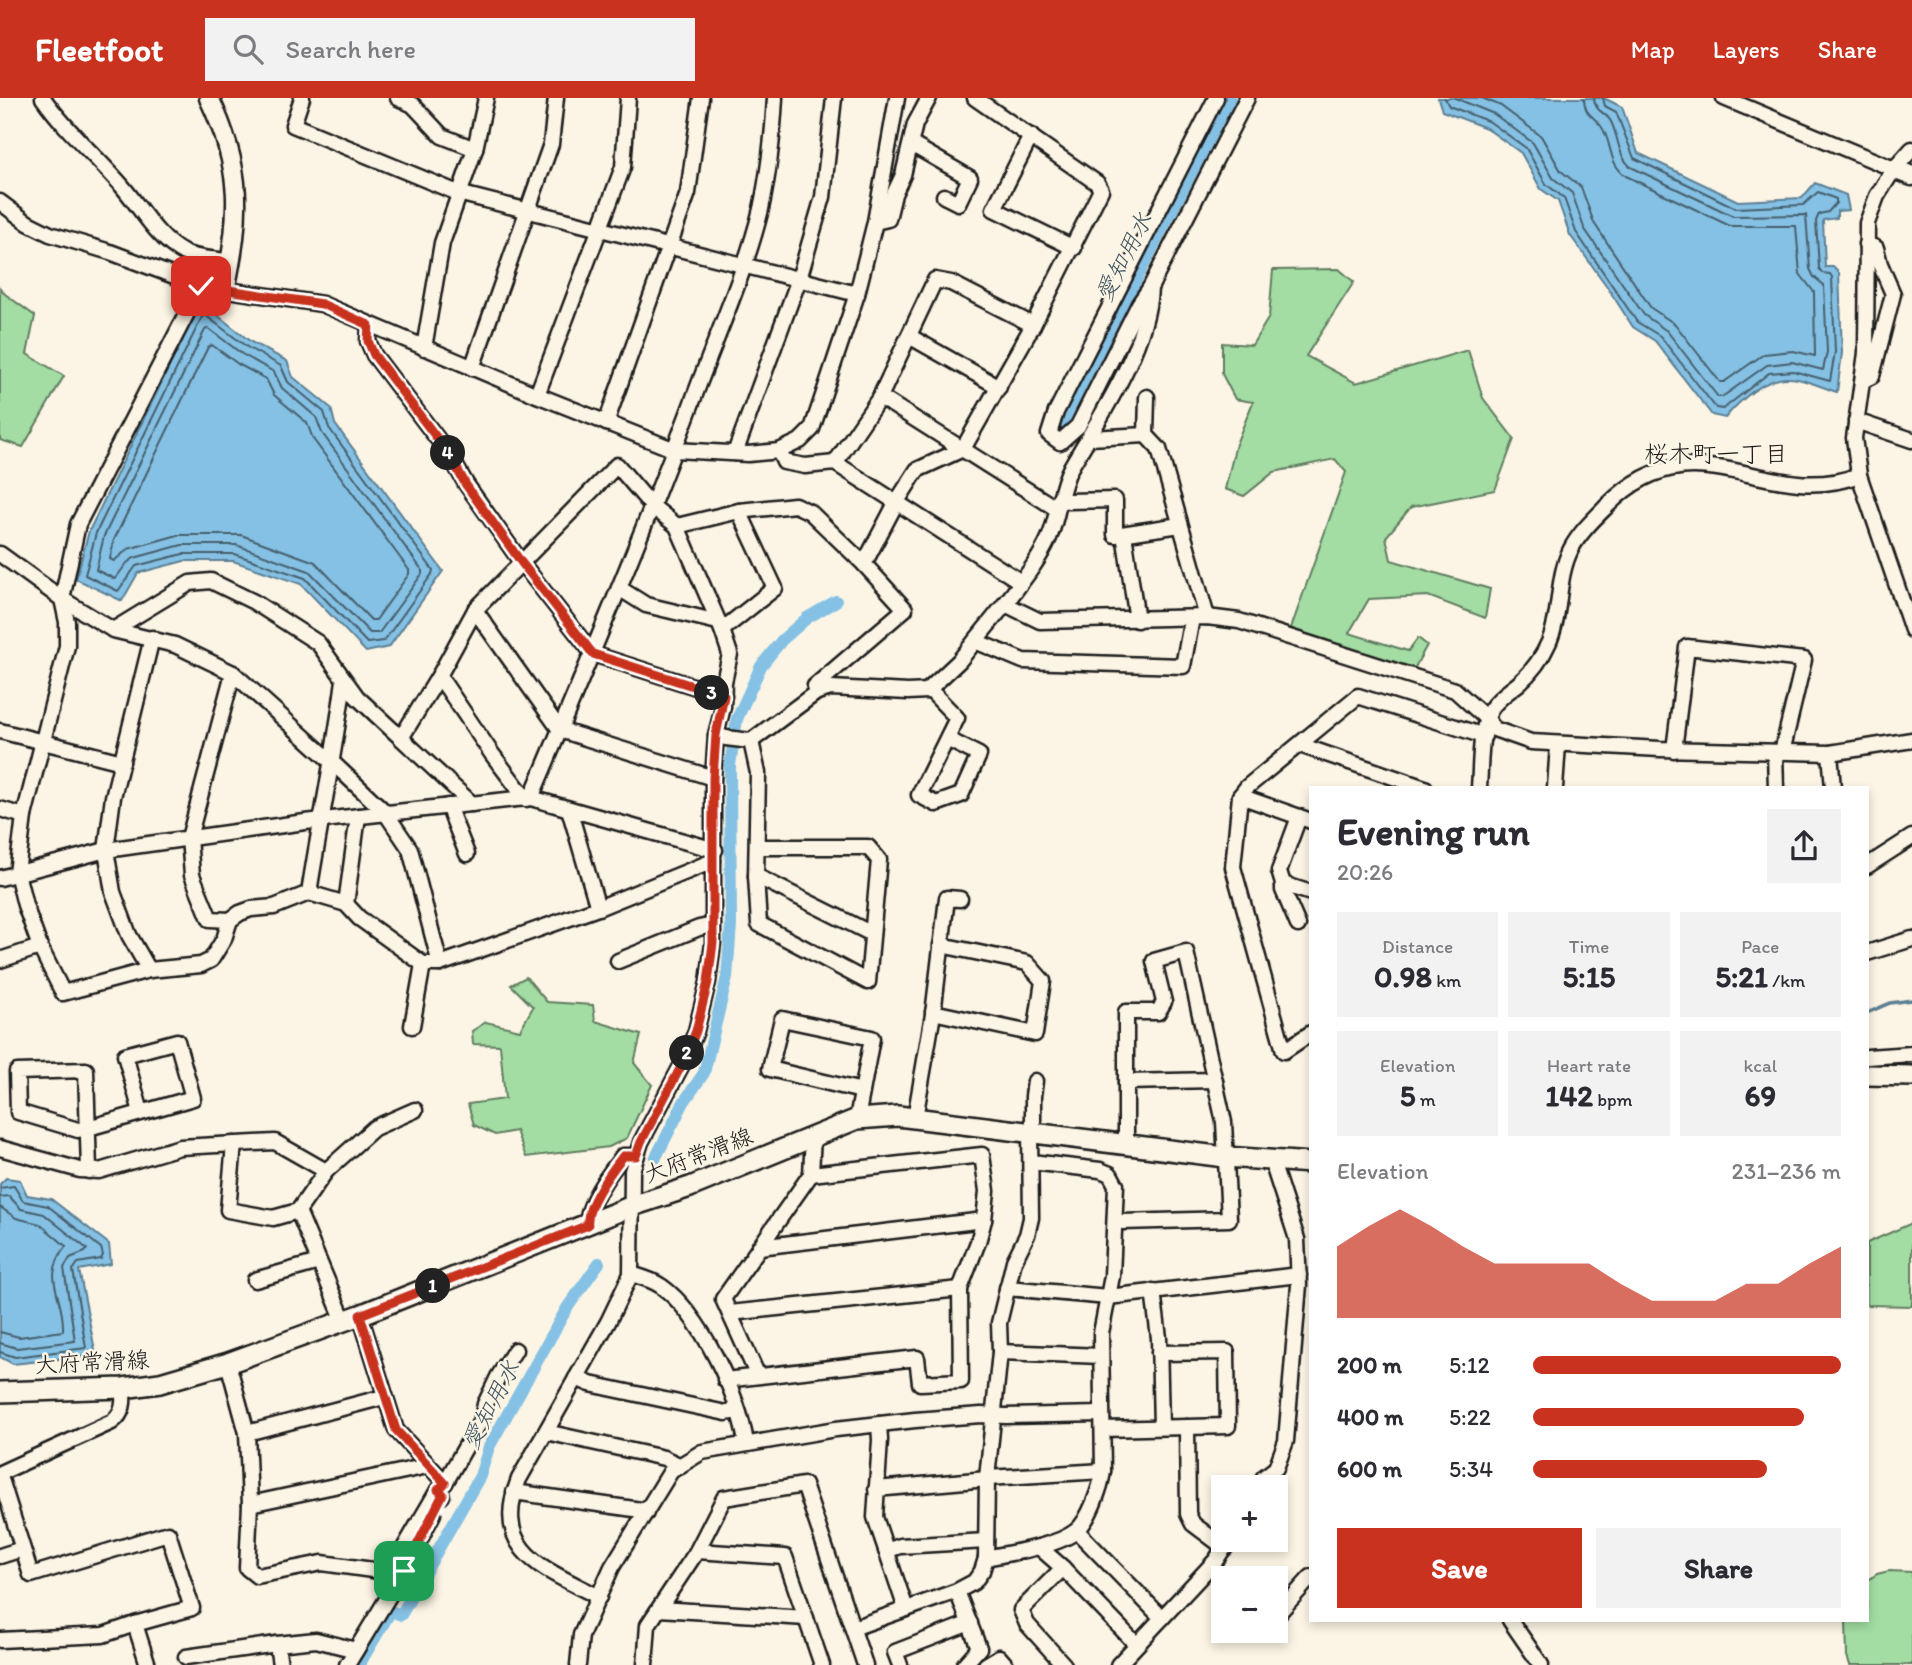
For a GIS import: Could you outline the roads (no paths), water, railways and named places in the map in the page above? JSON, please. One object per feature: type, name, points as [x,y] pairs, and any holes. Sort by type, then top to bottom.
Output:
[{"type":"main road","points":[[1869,1075],[1912,1076]]},
{"type":"main road","name":"大府常滑線","points":[[0,1392],[123,1388],[160,1383],[228,1363],[352,1318],[632,1206],[690,1187],[857,1119],[898,1116],[1225,1157],[1309,1163]]},
{"type":"street","points":[[43,98],[79,142],[170,242],[185,253],[231,262]]},
{"type":"street","points":[[209,98],[229,146],[238,205],[225,290]]},
{"type":"street","points":[[302,98],[293,125],[458,193],[857,294]]},
{"type":"street","points":[[398,98],[413,105],[442,136],[475,149]]},
{"type":"street","points":[[424,348],[442,243],[475,149],[486,98]]},
{"type":"street","points":[[472,368],[551,145],[556,98]]},
{"type":"street","points":[[537,396],[624,167],[628,98]]},
{"type":"street","points":[[606,423],[688,193],[701,98]]},
{"type":"street","points":[[528,799],[593,654],[675,450],[743,265],[760,210],[773,141],[775,98]]},
{"type":"street","points":[[736,453],[799,279],[823,197],[834,98]]},
{"type":"street","points":[[0,202],[28,223],[50,234],[110,252],[201,286],[322,304],[537,396],[675,450],[736,453],[779,451],[800,441],[813,429],[857,294],[875,222],[896,116],[897,98]]},
{"type":"street","points":[[875,222],[888,219],[894,194],[904,175],[915,124],[929,98]]},
{"type":"street","points":[[864,564],[896,503],[918,470],[963,449],[1033,325],[1101,190],[1097,183],[975,98]]},
{"type":"street","points":[[1216,98],[1056,412],[1049,434],[1059,442],[1078,426],[1247,98]]},
{"type":"street","points":[[1724,98],[1912,176]]},
{"type":"street","points":[[1031,136],[994,209],[1074,248]]},
{"type":"street","points":[[911,144],[970,178],[958,203],[944,196]]},
{"type":"street","points":[[1912,149],[1894,169],[1870,212],[1866,244],[1866,353],[1856,421],[1855,450],[1859,475],[1912,630]]},
{"type":"street","points":[[1863,379],[1872,376],[1893,294],[1876,248],[1866,244]]},
{"type":"street","points":[[835,463],[880,397],[935,279],[951,283],[1033,325]]},
{"type":"street","points":[[201,286],[78,524],[62,599],[67,622],[67,646],[24,816],[17,873],[24,905],[40,947],[63,993],[149,970],[201,965],[211,960],[224,939],[230,920],[240,913],[274,907],[309,893],[346,904],[359,918],[423,964],[440,964],[598,908],[714,855]]},
{"type":"street","points":[[721,737],[747,740],[817,692],[831,688],[908,692],[929,689],[959,661],[1005,604],[1049,538],[1070,469],[1090,438],[1143,331],[1150,288]]},
{"type":"street","points":[[369,325],[368,341],[374,355],[449,454],[466,485],[521,562],[593,654],[724,696]]},
{"type":"street","points":[[909,335],[999,387]]},
{"type":"street","points":[[880,397],[1058,504],[1068,501],[1115,500],[1115,535],[1180,525]]},
{"type":"street","points":[[975,641],[1023,661],[1183,666],[1199,618],[1180,525],[1159,449],[1146,435],[1147,397]]},
{"type":"street","points":[[1856,421],[1912,440]]},
{"type":"street","points":[[1090,438],[1146,435]]},
{"type":"street","points":[[779,451],[784,462],[806,466],[835,463],[1021,582]]},
{"type":"street","points":[[401,738],[475,610],[617,465],[652,506],[677,526],[730,654],[724,682],[721,737],[713,778],[713,925],[708,982],[696,1031],[685,1059],[636,1156],[631,1178],[631,1274],[608,1322],[519,1479],[511,1504],[513,1527],[526,1556],[543,1568],[599,1597]]},
{"type":"street","points":[[1479,786],[1484,736],[1491,708],[1531,671],[1546,650],[1556,623],[1563,573],[1573,546],[1589,524],[1633,484],[1665,469],[1692,465],[1810,484],[1843,482],[1859,475]]},
{"type":"street","points":[[677,526],[739,511],[794,505],[810,512],[864,564],[905,609],[815,686],[817,692]]},
{"type":"street","points":[[720,626],[775,588],[739,511]]},
{"type":"street","points":[[1124,534],[1137,620]]},
{"type":"street","points":[[0,554],[62,599],[113,629],[175,645],[233,673],[333,763],[385,813],[410,849],[440,964]]},
{"type":"street","points":[[113,629],[190,583],[211,581],[254,602],[318,643],[357,697],[472,804]]},
{"type":"street","points":[[619,588],[646,605],[720,626]]},
{"type":"street","points":[[1005,604],[1040,621],[1199,618],[1240,621],[1455,690],[1487,719],[1494,730],[1531,742],[1674,750],[1829,753],[1912,740]]},
{"type":"street","points":[[475,610],[560,730],[713,778]]},
{"type":"street","points":[[149,970],[129,935],[113,891],[106,850],[113,797],[152,638]]},
{"type":"street","points":[[1674,750],[1687,646],[1804,660],[1779,752],[1776,786]]},
{"type":"street","points":[[230,920],[210,919],[192,875],[189,838],[233,673]]},
{"type":"street","points":[[439,676],[492,754],[528,799]]},
{"type":"street","points":[[309,893],[320,820],[333,763],[344,680]]},
{"type":"street","points":[[929,689],[957,718],[919,795],[936,804],[961,795],[979,755],[947,739]]},
{"type":"street","points":[[1309,1034],[1284,1051],[1233,867],[1240,796],[1247,787],[1358,696],[1484,736]]},
{"type":"street","points":[[0,731],[122,762]]},
{"type":"street","points":[[747,740],[758,773],[756,876],[759,924],[868,982],[879,860],[868,847],[758,847]]},
{"type":"street","points":[[1555,786],[1558,744]]},
{"type":"street","points":[[1300,746],[1419,786]]},
{"type":"street","points":[[1829,753],[1833,786]]},
{"type":"street","points":[[1240,796],[1305,819],[1279,871],[1283,890],[1298,925]]},
{"type":"street","points":[[0,878],[106,850],[320,820],[528,799],[569,809],[714,855]]},
{"type":"street","points":[[449,806],[467,854]]},
{"type":"street","points":[[0,809],[24,816]]},
{"type":"street","points":[[569,809],[598,908]]},
{"type":"street","points":[[346,904],[358,816]]},
{"type":"street","points":[[1869,865],[1912,837]]},
{"type":"street","points":[[756,876],[872,934]]},
{"type":"street","points":[[1283,884],[1309,892]]},
{"type":"street","points":[[915,1118],[933,1012],[947,898],[960,899]]},
{"type":"street","points":[[618,961],[699,928],[713,925]]},
{"type":"street","points":[[1869,952],[1912,939]]},
{"type":"street","points":[[933,1012],[1035,1034],[1043,981],[1027,963],[941,946]]},
{"type":"street","points":[[0,960],[40,947]]},
{"type":"street","points":[[1122,1222],[1229,1219],[1224,1122],[1186,952],[1154,961],[1164,1002],[1157,1012],[1126,1012],[1126,1144]]},
{"type":"street","points":[[412,1026],[423,964]]},
{"type":"street","points":[[857,1119],[872,1038],[782,1019],[770,1069],[862,1091]]},
{"type":"street","points":[[89,1171],[88,1128],[86,1069],[17,1072],[18,1112],[78,1130],[88,1128],[193,1098],[177,1041],[125,1055],[141,1112]]},
{"type":"street","points":[[1869,1057],[1912,1054]]},
{"type":"street","points":[[1126,1082],[1214,1080]]},
{"type":"street","points":[[853,1628],[957,1591],[974,1582],[986,1558],[988,1479],[1000,1352],[999,1323],[1014,1261],[1027,1235],[1031,1218],[1032,1096],[1035,1081]]},
{"type":"street","points":[[234,1144],[228,1210],[273,1218],[298,1211],[326,1171],[374,1128],[415,1110]]},
{"type":"street","points":[[757,1374],[723,1298],[811,1174],[813,1136]]},
{"type":"street","points":[[0,1148],[89,1171],[99,1171],[180,1147],[275,1142],[326,1171]]},
{"type":"street","points":[[725,1380],[757,1374],[917,1358],[920,1383],[961,1381],[960,1289],[984,1220],[987,1191],[982,1155],[811,1174]]},
{"type":"street","points":[[588,1225],[586,1216],[610,1173],[623,1156],[636,1156]]},
{"type":"street","points":[[986,1558],[1039,1547],[1077,1531],[1100,1491],[1103,1471],[1102,1319],[1112,1276],[1116,1189],[1114,1179],[1100,1170],[1031,1162]]},
{"type":"street","points":[[1267,1475],[1276,1468],[1286,1441],[1299,1275],[1297,1239],[1272,1162]]},
{"type":"street","points":[[298,1211],[319,1262],[352,1318],[396,1430],[427,1464],[443,1494],[404,1571],[347,1665]]},
{"type":"street","points":[[759,1247],[984,1220]]},
{"type":"street","points":[[255,1280],[319,1262]]},
{"type":"street","points":[[631,1274],[660,1285],[678,1301],[713,1350],[743,1426],[746,1443]]},
{"type":"street","points":[[1007,1288],[1108,1297],[1299,1275]]},
{"type":"street","points":[[730,1314],[960,1289]]},
{"type":"street","points":[[1153,1291],[1159,1353],[1161,1427]]},
{"type":"street","points":[[228,1363],[247,1433],[250,1504],[247,1568],[257,1576],[322,1563],[387,1572],[393,1567],[482,1418],[485,1404],[498,1377],[515,1350]]},
{"type":"street","points":[[1000,1352],[1101,1356]]},
{"type":"street","points":[[1102,1429],[1228,1426],[1227,1352],[1159,1353]]},
{"type":"street","points":[[576,1378],[590,1384],[726,1413],[737,1411]]},
{"type":"street","points":[[0,1640],[103,1635],[192,1608],[168,1532],[31,1575],[22,1549],[0,1474],[112,1422],[120,1416],[124,1402],[123,1388]]},
{"type":"street","points":[[247,1433],[384,1397]]},
{"type":"street","points":[[578,1665],[581,1635],[612,1567],[671,1471],[702,1452],[879,1424],[962,1416],[1101,1414]]},
{"type":"street","points":[[879,1424],[875,1517],[906,1609]]},
{"type":"street","points":[[1187,1427],[1188,1514],[1193,1524],[1211,1535]]},
{"type":"street","points":[[546,1432],[664,1458],[681,1466]]},
{"type":"street","points":[[250,1504],[427,1464]]},
{"type":"street","points":[[876,1489],[1103,1471]]},
{"type":"street","points":[[645,1665],[648,1625],[697,1551],[724,1498],[804,1485],[866,1665]]},
{"type":"street","points":[[514,1492],[603,1503],[646,1513]]},
{"type":"street","points":[[1077,1531],[1162,1618]]},
{"type":"street","points":[[886,1551],[900,1546],[986,1541]]},
{"type":"street","points":[[1039,1547],[1063,1568],[1136,1644]]},
{"type":"street","points":[[0,1556],[22,1549]]},
{"type":"street","points":[[697,1551],[785,1557],[822,1665]]},
{"type":"street","points":[[1118,1665],[1220,1552]]},
{"type":"street","points":[[1063,1568],[1021,1610],[1027,1625],[1064,1665]]},
{"type":"street","points":[[1288,1603],[1309,1579]]},
{"type":"street","points":[[957,1591],[979,1648],[964,1665]]},
{"type":"street","points":[[659,1609],[806,1618]]},
{"type":"street","points":[[1511,1622],[1541,1665]]},
{"type":"street","points":[[900,1665],[895,1652],[970,1623]]},
{"type":"street","points":[[135,1624],[148,1665]]},
{"type":"street","points":[[186,1657],[316,1640],[356,1650]]},
{"type":"street","points":[[277,1644],[280,1665]]},
{"type":"street","points":[[986,1665],[999,1657],[1006,1665]]},
{"type":"water","points":[[1438,98],[1604,98],[1622,107],[1638,153],[1738,201],[1802,198],[1815,183],[1846,195],[1849,210],[1837,211],[1837,218],[1823,220],[1825,267],[1833,267],[1839,273],[1842,353],[1837,392],[1801,380],[1780,379],[1762,385],[1725,418],[1712,415],[1655,341],[1633,327],[1570,235],[1558,201],[1541,189],[1521,153],[1486,128],[1442,111]]},
{"type":"water","points":[[201,302],[251,342],[287,361],[293,377],[331,408],[335,424],[443,571],[389,647],[366,652],[301,584],[233,561],[184,561],[138,573],[122,601],[76,579],[89,531]]},
{"type":"water","points":[[6,1178],[20,1180],[27,1195],[51,1199],[109,1244],[111,1264],[79,1270],[96,1355],[13,1364],[0,1357],[0,1184]]},
{"type":"waterway","name":"愛知用水","points":[[1056,435],[1230,98]]},
{"type":"waterway","name":"愛知用水","points":[[655,1159],[684,1102],[704,1073],[727,977],[731,926],[730,765],[737,719],[761,666],[782,640],[807,618],[836,601]]},
{"type":"waterway","points":[[1869,1012],[1890,1003],[1912,1000]]},
{"type":"waterway","name":"愛知用水","points":[[359,1665],[391,1611],[401,1615],[480,1476],[489,1447],[567,1308],[599,1263]]},
{"type":"district","name":"桜木町一丁目","points":[[1716,454]]}]
